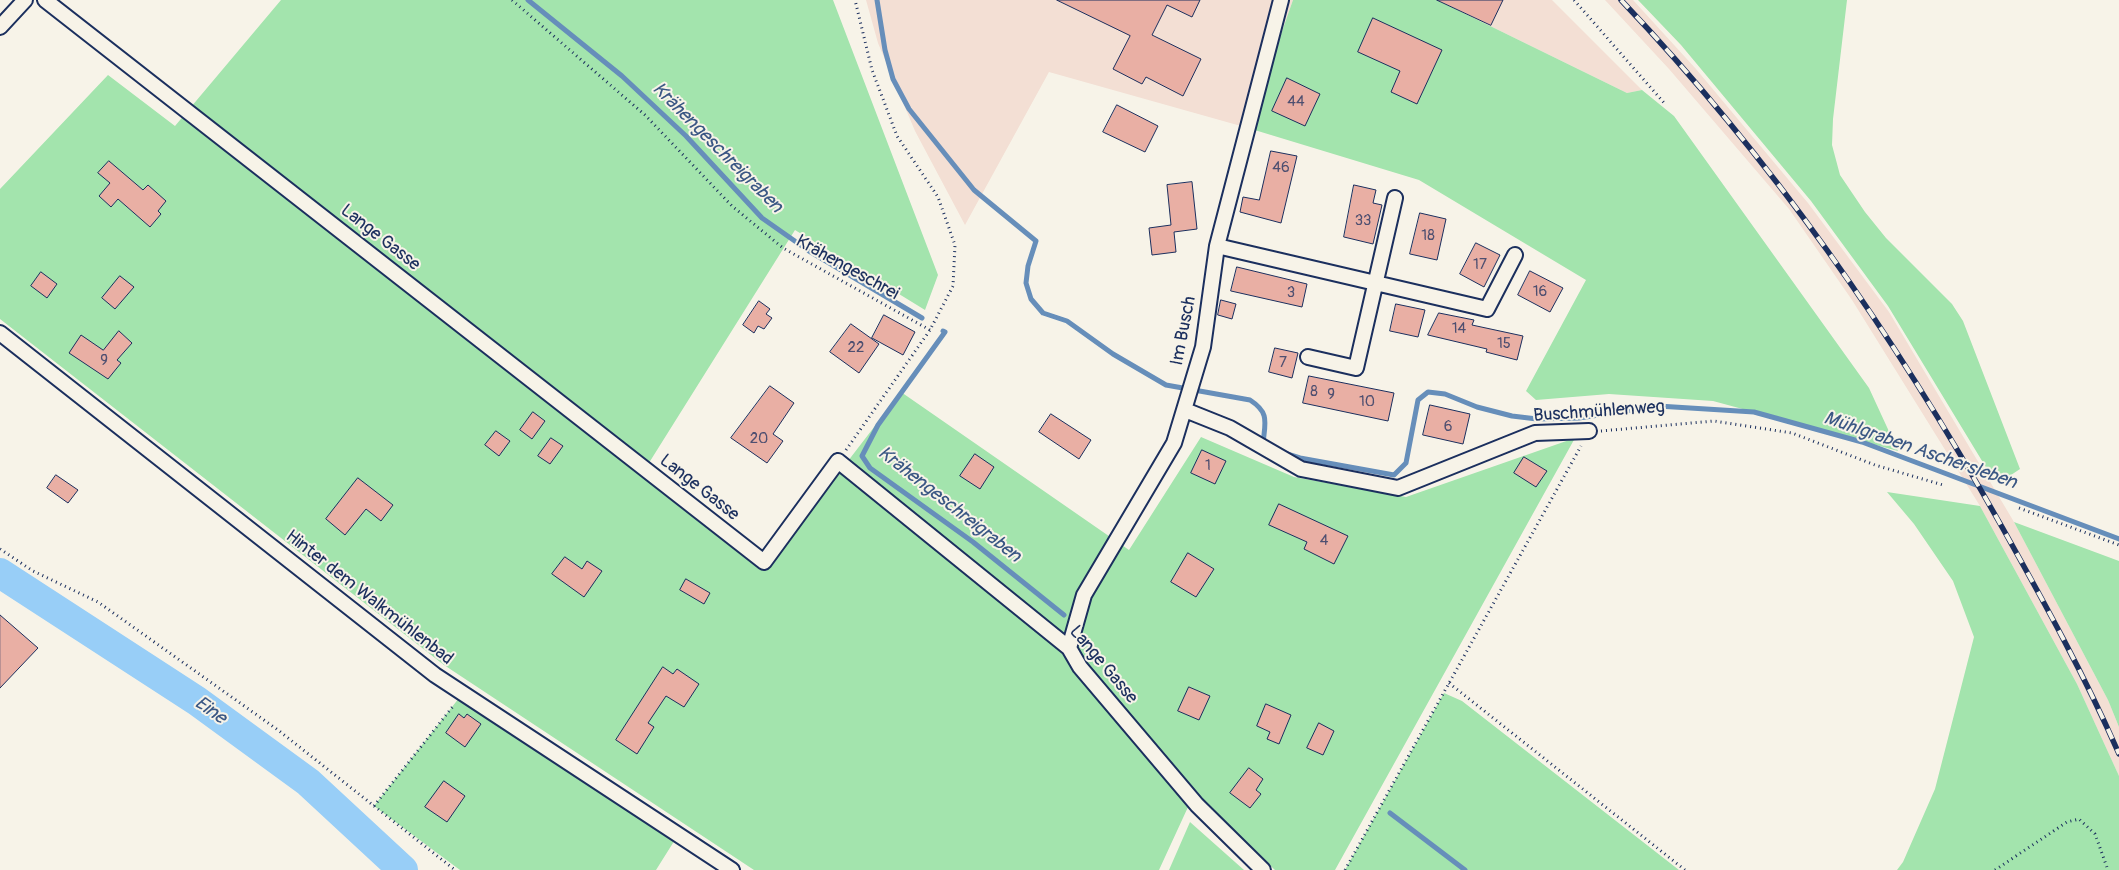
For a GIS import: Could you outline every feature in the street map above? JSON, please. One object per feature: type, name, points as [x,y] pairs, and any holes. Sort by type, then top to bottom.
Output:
[{"type":"street","points":[[0,27],[25,0]]},
{"type":"street","name":"Lange Gasse","points":[[45,0],[764,562],[838,461],[1068,648],[1080,667],[1197,805],[1263,870]]},
{"type":"street","name":"Im Busch","points":[[1068,648],[1084,594],[1174,443],[1203,347],[1217,246],[1281,0]]},
{"type":"street","points":[[1308,357],[1356,368],[1395,198]]},
{"type":"street","points":[[1217,246],[1487,309],[1514,254]]},
{"type":"street","name":"Hinter dem Walkmühlenbad","points":[[0,333],[435,675],[732,870]]},
{"type":"street","name":"Buschmühlenweg","points":[[1186,405],[1301,469],[1398,488],[1535,433],[1589,431]]},
{"type":"path","name":"Krähengeschrei","points":[[512,0],[645,115],[732,206],[783,248],[930,330]]},
{"type":"path","points":[[838,461],[930,330],[953,286],[955,245],[938,197],[897,136],[872,70],[854,0]]},
{"type":"path","points":[[1574,0],[1665,104]]},
{"type":"path","name":"Buschmühlenweg","points":[[1589,431],[1714,421],[1792,433],[1875,465],[1943,486]]},
{"type":"path","points":[[1345,870],[1589,431]]},
{"type":"path","points":[[2019,508],[2119,545]]},
{"type":"path","points":[[0,549],[33,571],[98,602],[278,730],[455,870]]},
{"type":"path","points":[[1449,683],[1685,870]]},
{"type":"path","points":[[374,806],[463,693]]},
{"type":"path","points":[[1995,870],[2067,822],[2079,819],[2095,834],[2108,870]]},
{"type":"shaded area","points":[[866,0],[1293,0],[1248,128],[1049,72],[965,225],[915,131],[878,43]]},
{"type":"shaded area","points":[[1437,0],[1552,0],[1642,90],[1627,93]]},
{"type":"shaded area","points":[[1605,0],[1633,0],[1696,69],[1808,203],[1889,312],[2014,522],[2108,700],[2119,727],[2119,776],[2077,684],[1980,506],[1852,300],[1789,209],[1669,69]]},
{"type":"green space","points":[[281,0],[833,0],[938,275],[925,310],[795,230],[642,474],[765,569],[901,392],[1129,550],[1201,437],[1294,477],[1406,497],[1575,438],[1335,870],[1275,870],[1194,794],[1159,870],[754,870],[444,665],[0,319],[0,189],[108,75],[175,126]]},
{"type":"green space","points":[[1293,0],[1437,0],[1627,93],[1642,90],[1674,116],[1869,388],[1898,451],[1713,401],[1609,394],[1536,400],[1526,391],[1586,280],[1419,180],[1248,128]]},
{"type":"green space","points":[[1638,0],[1847,0],[1833,119],[1832,145],[1840,175],[1865,212],[1886,238],[1952,304],[1963,321],[2020,469],[2008,477],[1990,474],[1888,306],[1811,201],[1681,45]]},
{"type":"green space","points":[[1887,492],[1980,506],[2077,684],[2119,776],[2119,870],[1897,870],[1903,862],[1935,789],[1974,637],[1953,581],[1914,524]]},
{"type":"green space","points":[[2014,522],[2119,561],[2119,727],[2108,700]]},
{"type":"green space","points":[[463,693],[678,835],[656,870],[460,870],[374,806]]},
{"type":"green space","points":[[1444,693],[1462,701],[1679,870],[1345,870]]},
{"type":"green space","points":[[1190,822],[1244,870],[1169,870]]},
{"type":"building","points":[[1057,0],[1200,0],[1192,17],[1167,5],[1152,35],[1201,59],[1183,96],[1146,77],[1142,84],[1113,69],[1130,36]]},
{"type":"building","points":[[1437,0],[1503,0],[1491,25]]},
{"type":"building","points":[[1373,18],[1442,50],[1417,104],[1391,92],[1400,71],[1358,52]]},
{"type":"building","points":[[1287,78],[1320,94],[1305,126],[1272,111]]},
{"type":"building","points":[[1117,105],[1158,126],[1145,152],[1103,132]]},
{"type":"building","points":[[1271,151],[1297,156],[1281,223],[1240,212],[1243,197],[1259,200]]},
{"type":"building","points":[[109,161],[143,190],[148,185],[166,201],[158,211],[161,214],[150,227],[118,199],[111,207],[99,196],[110,183],[98,173]]},
{"type":"building","points":[[1192,182],[1197,229],[1174,232],[1176,252],[1152,255],[1149,228],[1171,225],[1167,185]]},
{"type":"building","points":[[1354,185],[1376,190],[1373,203],[1382,205],[1373,244],[1344,237]]},
{"type":"building","points":[[1420,213],[1446,219],[1437,260],[1410,254]]},
{"type":"building","points":[[1476,243],[1500,255],[1484,287],[1460,274]]},
{"type":"building","points":[[1237,267],[1307,284],[1302,307],[1231,291]]},
{"type":"building","points":[[1530,271],[1563,288],[1550,312],[1518,295]]},
{"type":"building","points":[[41,272],[57,284],[47,298],[31,286]]},
{"type":"building","points":[[120,276],[134,287],[115,309],[102,298]]},
{"type":"building","points":[[1221,300],[1236,304],[1232,319],[1218,315]]},
{"type":"building","points":[[759,301],[770,309],[766,314],[772,318],[764,329],[758,326],[754,333],[743,325]]},
{"type":"building","points":[[1396,304],[1425,310],[1418,337],[1390,331]]},
{"type":"building","points":[[1439,313],[1474,320],[1472,325],[1523,336],[1517,360],[1486,352],[1487,349],[1428,335]]},
{"type":"building","points":[[884,315],[915,332],[903,355],[872,338]]},
{"type":"building","points":[[851,324],[879,344],[859,373],[830,352]]},
{"type":"building","points":[[119,331],[132,343],[117,360],[121,363],[108,379],[69,353],[81,335],[103,350]]},
{"type":"building","points":[[1275,348],[1298,353],[1292,378],[1269,372]]},
{"type":"building","points":[[1309,376],[1394,393],[1388,421],[1303,403]]},
{"type":"building","points":[[770,386],[794,403],[773,434],[783,441],[767,463],[731,438]]},
{"type":"building","points":[[1430,405],[1470,414],[1463,444],[1423,435]]},
{"type":"building","points":[[533,412],[545,421],[532,439],[520,430]]},
{"type":"building","points":[[1051,414],[1091,440],[1079,459],[1039,432]]},
{"type":"building","points":[[496,431],[510,441],[499,456],[485,445]]},
{"type":"building","points":[[551,438],[563,446],[550,464],[538,456]]},
{"type":"building","points":[[1202,450],[1226,461],[1215,484],[1191,473]]},
{"type":"building","points":[[975,454],[994,467],[980,489],[960,476]]},
{"type":"building","points":[[1524,457],[1547,471],[1536,487],[1514,473]]},
{"type":"building","points":[[56,475],[78,490],[68,503],[47,488]]},
{"type":"building","points":[[358,478],[393,505],[381,521],[366,509],[345,535],[326,519]]},
{"type":"building","points":[[1279,504],[1348,536],[1334,564],[1304,549],[1307,542],[1269,525]]},
{"type":"building","points":[[1188,553],[1214,569],[1196,597],[1171,582]]},
{"type":"building","points":[[565,557],[582,569],[587,561],[602,571],[584,597],[552,574]]},
{"type":"building","points":[[686,579],[710,593],[704,604],[680,590]]},
{"type":"building","points":[[0,615],[38,648],[0,688]]},
{"type":"building","points":[[663,667],[673,674],[677,669],[699,684],[684,707],[666,696],[648,723],[654,727],[637,754],[616,740]]},
{"type":"building","points":[[1189,687],[1210,696],[1199,720],[1178,711]]},
{"type":"building","points":[[1266,704],[1291,715],[1279,744],[1267,739],[1270,732],[1257,726]]},
{"type":"building","points":[[459,714],[464,718],[467,714],[481,724],[465,747],[446,733]]},
{"type":"building","points":[[1319,723],[1334,731],[1323,755],[1307,748]]},
{"type":"building","points":[[1249,768],[1263,779],[1256,790],[1261,794],[1250,808],[1230,793]]},
{"type":"building","points":[[444,781],[465,796],[447,822],[425,807]]},
{"type":"waterway","name":"Krähengeschreigraben","points":[[528,0],[622,76],[686,136],[762,218],[809,251],[922,318]]},
{"type":"waterway","name":"Mühlgraben Aschersleben","points":[[877,0],[885,50],[893,79],[909,109],[974,190],[1036,241],[1028,266],[1026,283],[1031,299],[1043,313],[1067,321],[1113,354],[1166,385],[1250,400],[1261,409],[1265,419],[1263,444]]},
{"type":"waterway","name":"Krähengeschreigraben","points":[[943,331],[945,332],[878,425],[862,456],[870,468],[973,542],[1064,615]]},
{"type":"waterway","name":"Mühlgraben Aschersleben","points":[[1284,453],[1300,458],[1394,475],[1406,463],[1418,400],[1428,392],[1445,394],[1477,407],[1512,416],[1537,419],[1579,418],[1658,406],[1754,412],[1862,442],[2119,539]]},
{"type":"waterway","name":"Eine","points":[[0,573],[197,701],[308,782],[403,870]]},
{"type":"waterway","name":"Krähengeschreigraben","points":[[1390,813],[1465,870]]},
{"type":"railway","points":[[1621,0],[1677,61],[1780,186],[1874,318],[1961,456],[2002,527],[2049,611],[2119,754]]}]
